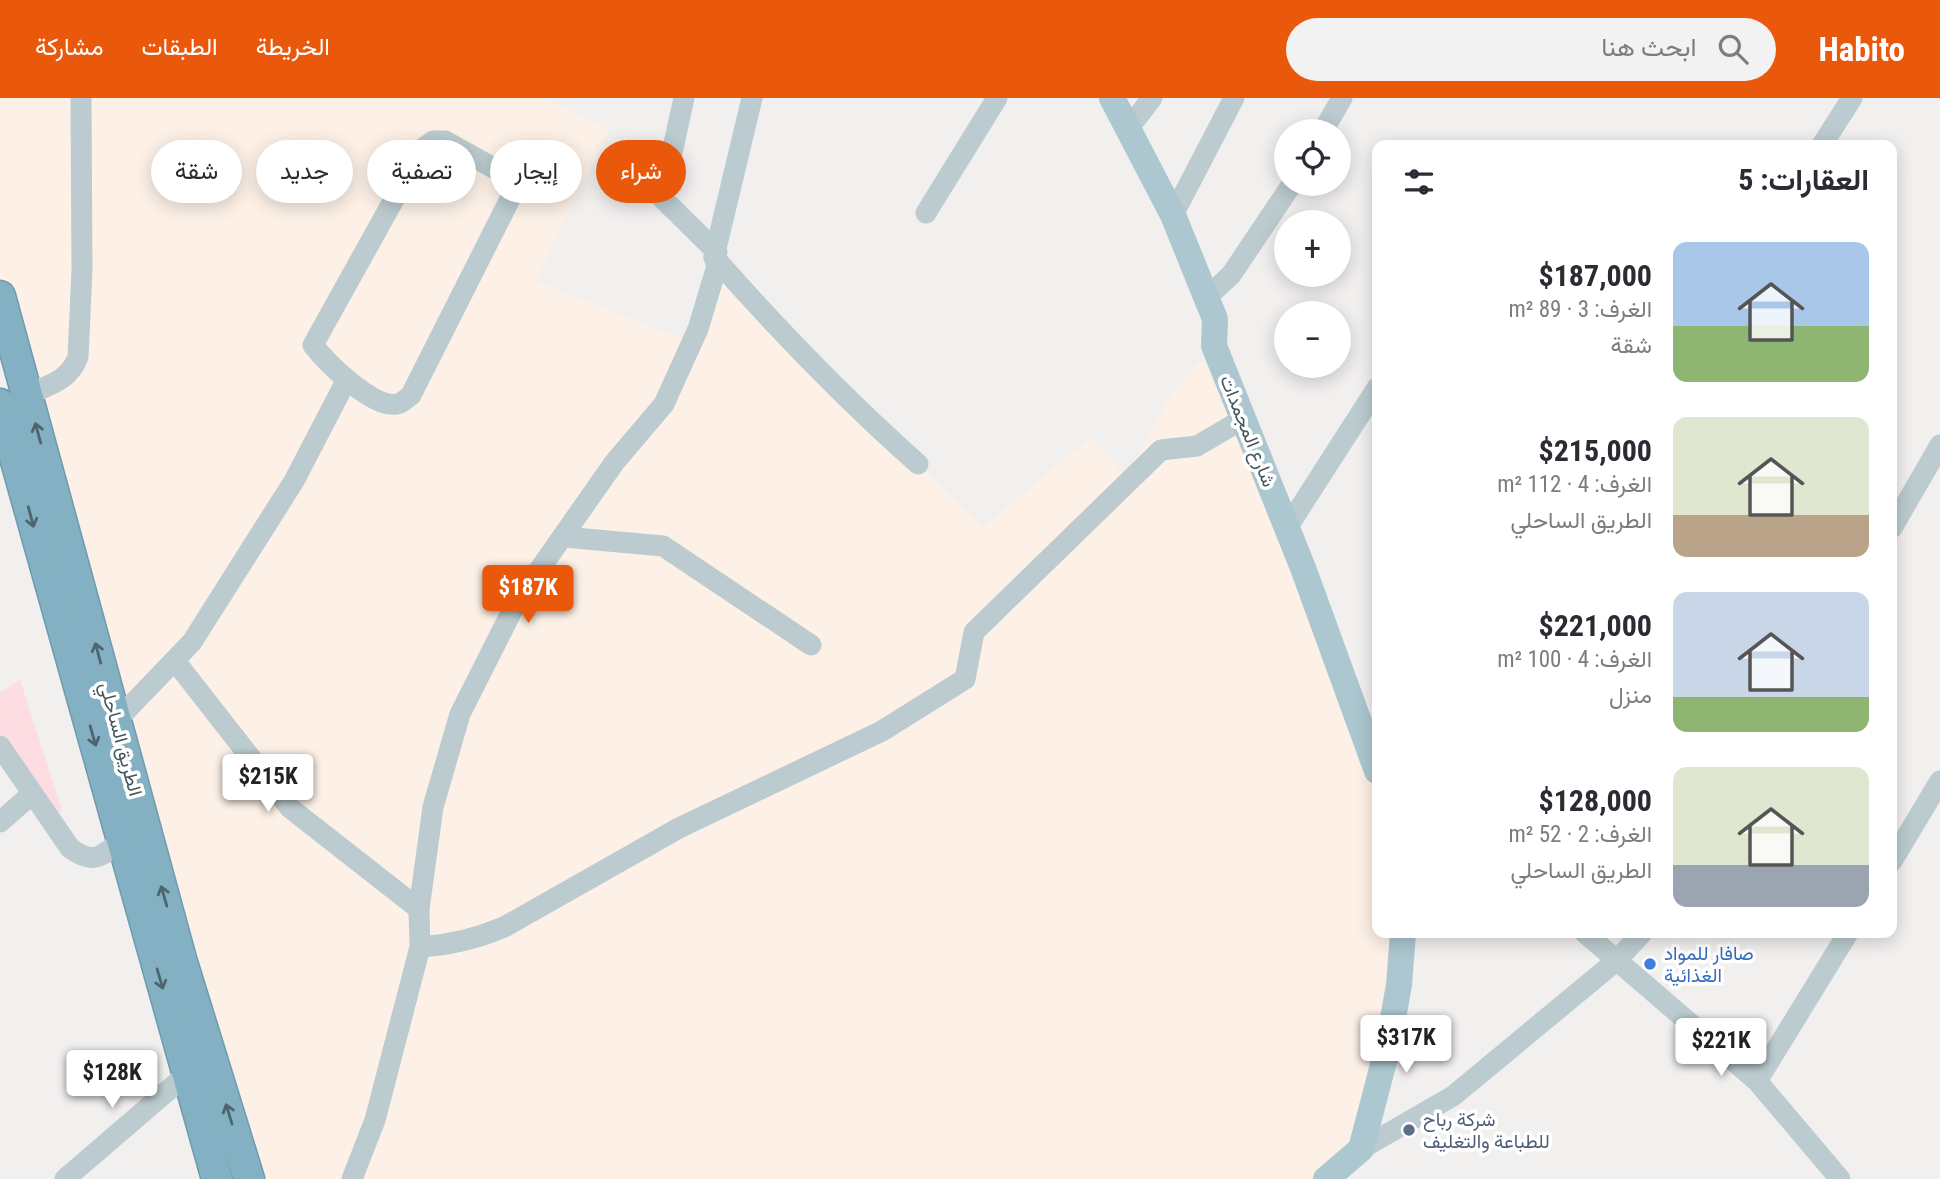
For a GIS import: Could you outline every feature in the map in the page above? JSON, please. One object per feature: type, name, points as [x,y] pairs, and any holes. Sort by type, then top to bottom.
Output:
[{"type":"highway","name":"الطريق الساحلي","points":[[0,296],[14,399],[133,832],[187,1074],[216,1179]]},
{"type":"highway","name":"الطريق الساحلي","points":[[14,399],[117,720],[133,832],[181,959],[250,1179]]},
{"type":"main road","name":"شارع المجمدات","points":[[1112,98],[1173,215],[1215,319],[1214,346],[1287,528],[1372,758]]},
{"type":"main road","points":[[1334,1176],[1361,1149],[1388,1046],[1399,985],[1403,938]]},
{"type":"street","points":[[14,399],[65,378],[73,370],[78,357],[82,270],[80,98]]},
{"type":"street","points":[[684,98],[662,198],[716,255],[785,338],[842,397],[918,464]]},
{"type":"street","points":[[352,1179],[375,1120],[420,947],[419,909],[433,807],[460,714],[516,603],[614,463],[664,404],[698,329],[717,266],[716,255],[752,98]]},
{"type":"street","points":[[926,213],[997,98]]},
{"type":"street","points":[[1128,129],[1152,98]]},
{"type":"street","points":[[1173,215],[1234,98]]},
{"type":"street","points":[[1330,119],[1342,98]]},
{"type":"street","points":[[1825,140],[1852,98]]},
{"type":"street","points":[[433,141],[445,141],[508,176],[514,185],[513,193],[411,395],[400,404],[390,404],[346,381],[313,345],[316,335],[422,149],[433,141]]},
{"type":"street","points":[[1206,298],[1231,275],[1284,196]]},
{"type":"street","points":[[117,720],[192,642],[294,481],[346,381]]},
{"type":"street","points":[[1287,528],[1372,396]]},
{"type":"street","points":[[420,947],[475,939],[504,927],[679,828],[882,731],[965,679],[974,632],[1161,450],[1197,446],[1243,418]]},
{"type":"street","points":[[1897,519],[1940,445]]},
{"type":"street","points":[[564,537],[663,546],[811,645]]},
{"type":"street","points":[[175,661],[290,808],[419,909]]},
{"type":"street","points":[[0,746],[70,848],[85,858],[101,856],[133,832]]},
{"type":"street","points":[[1897,853],[1940,781]]},
{"type":"street","points":[[0,822],[32,794]]},
{"type":"street","points":[[1591,938],[1757,1081],[1840,1179]]},
{"type":"street","points":[[1361,1149],[1453,1096],[1616,961],[1637,938]]},
{"type":"street","points":[[1757,1081],[1845,938]]},
{"type":"street","points":[[65,1179],[187,1074]]},
{"type":"shaded area","points":[[0,98],[544,98],[609,130],[604,140],[596,140],[596,157],[582,185],[582,140],[490,140],[490,203],[573,203],[535,281],[691,342],[717,266],[983,528],[1091,437],[1126,477],[1172,393],[1214,346],[1372,758],[1372,938],[1402,938],[1361,1149],[1322,1179],[249,1179],[0,296]]},
{"type":"shaded area","points":[[20,680],[62,810],[54,818],[0,733],[0,693]]},
{"type":"place","name":"صافار للمواد الغذائية","points":[[1650,964]]},
{"type":"place","name":"شركة رباح للطباعة والتغليف","points":[[1409,1130]]}]
